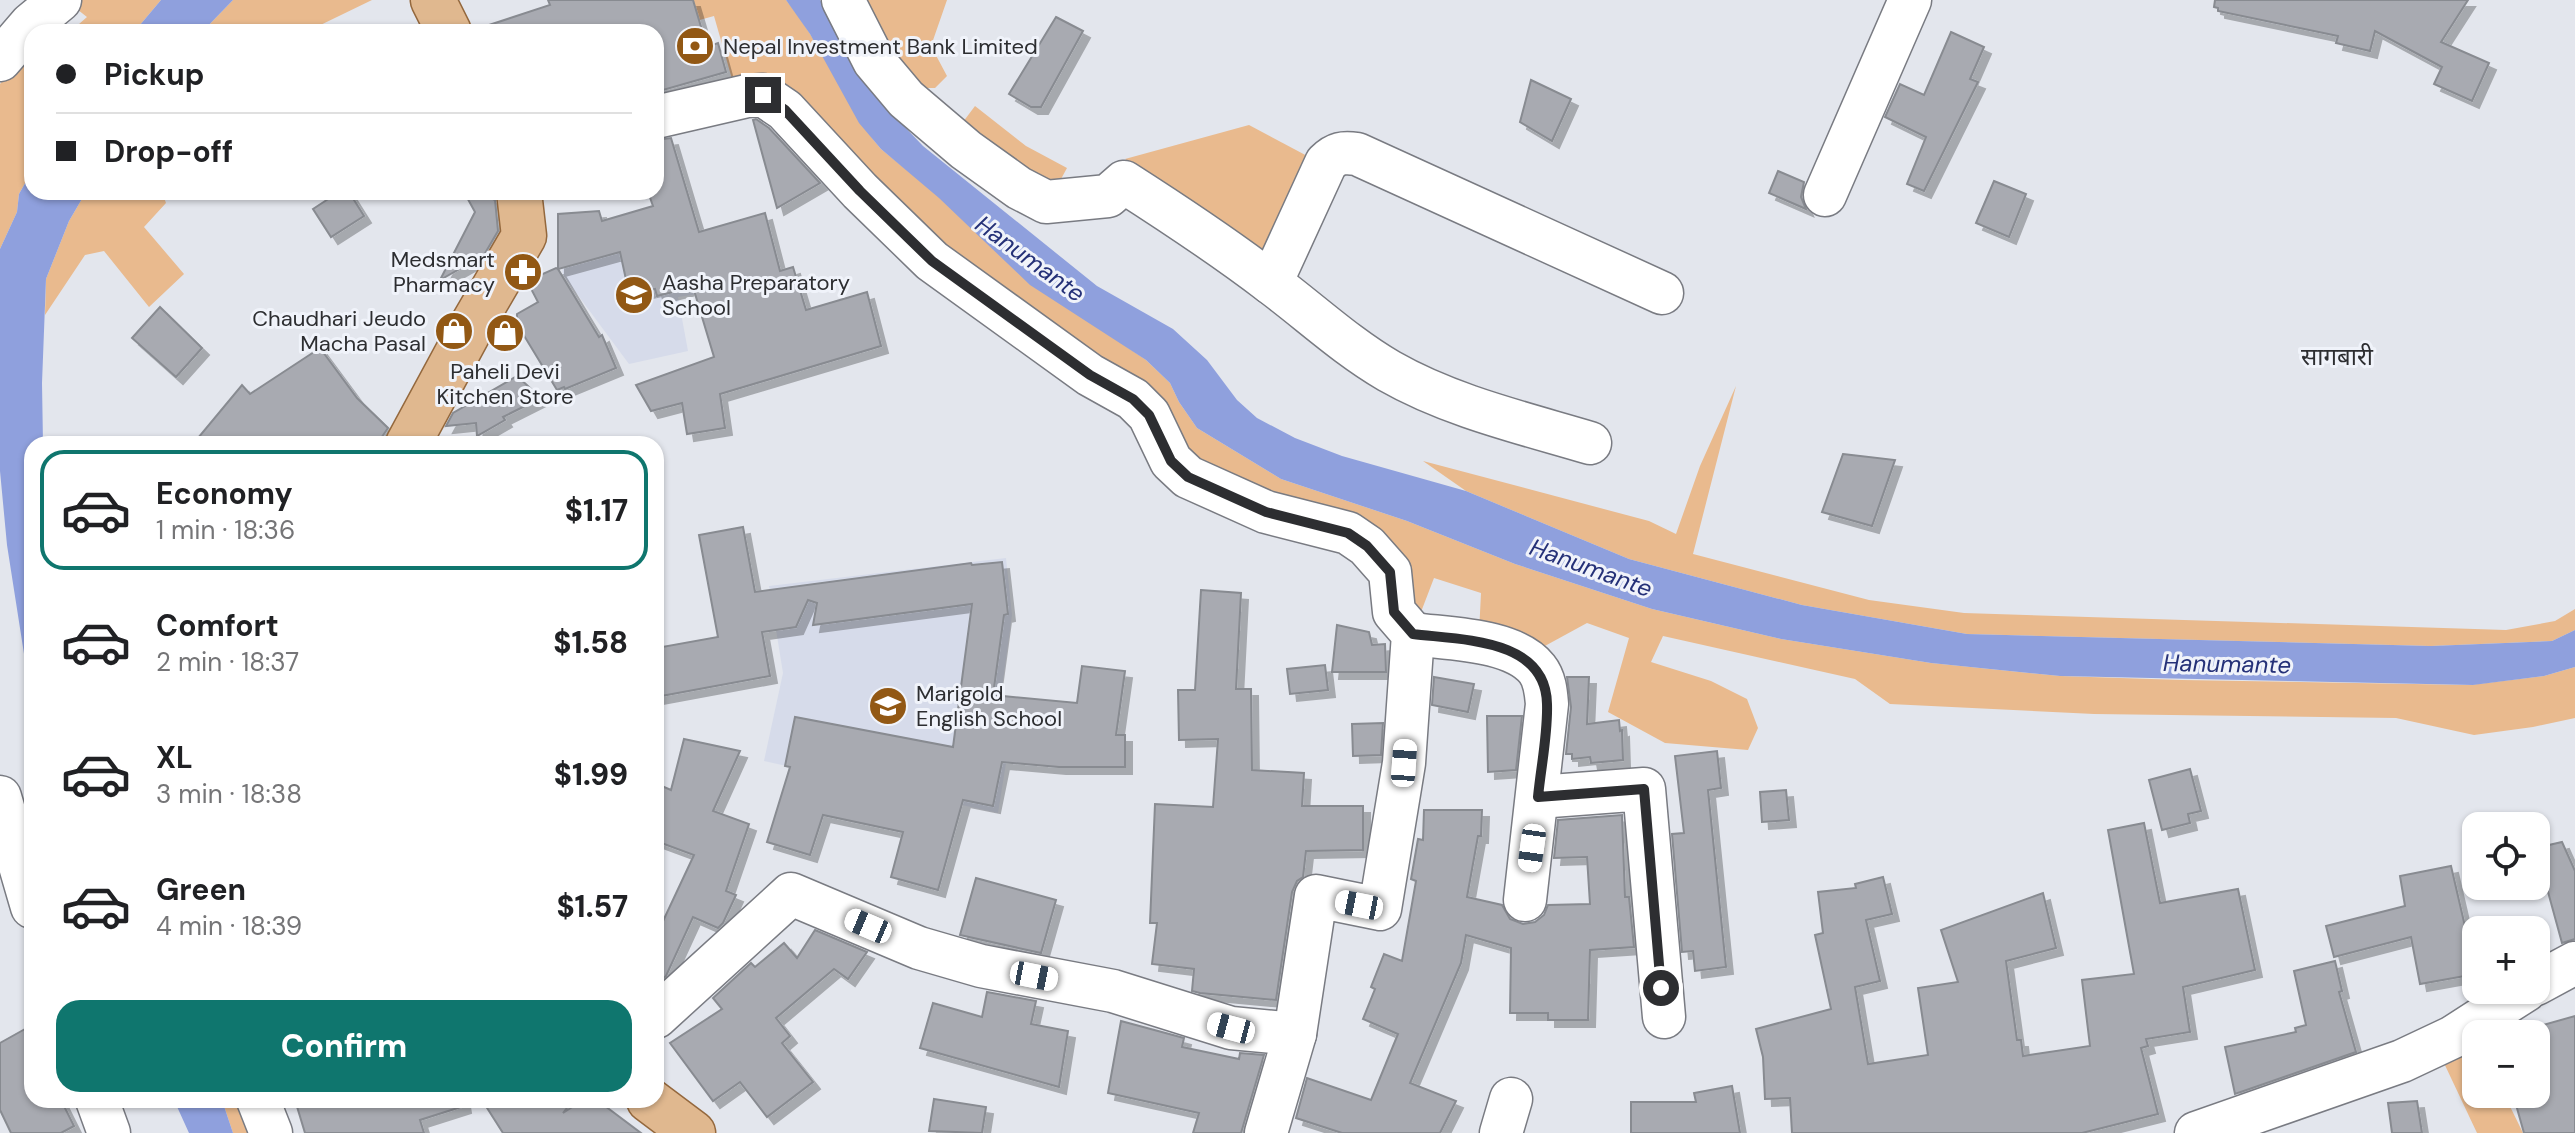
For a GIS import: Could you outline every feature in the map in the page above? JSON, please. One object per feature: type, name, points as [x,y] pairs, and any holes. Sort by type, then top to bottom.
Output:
[{"type":"main road","points":[[412,436],[524,236],[520,200]]},
{"type":"main road","points":[[660,1108],[693,1133]]},
{"type":"street","points":[[31,24],[60,0]]},
{"type":"street","points":[[843,0],[874,61],[906,99],[966,150],[1019,188],[1046,202],[1108,196],[1124,182],[1195,227],[1358,352],[1392,373],[1440,396],[1590,443]]},
{"type":"street","points":[[1825,195],[1910,0]]},
{"type":"street","points":[[0,60],[24,32]]},
{"type":"street","points":[[664,115],[763,95],[785,110],[860,191],[932,261],[1090,375],[1133,399],[1149,415],[1171,461],[1188,477],[1266,512],[1348,533],[1367,546],[1390,572],[1394,612],[1413,634],[1494,645],[1528,660],[1545,686],[1547,704],[1525,900]]},
{"type":"street","points":[[1271,283],[1326,163],[1333,155],[1344,152],[1357,154],[1662,293]]},
{"type":"street","points":[[1266,1133],[1295,1034],[1316,896],[1380,909],[1404,763],[1413,634]]},
{"type":"street","points":[[1538,797],[1644,789],[1664,1017]]},
{"type":"street","points":[[2,816],[24,883]]},
{"type":"street","points":[[664,1010],[791,894],[919,948],[981,966],[1113,991],[1231,1028],[1295,1034]]},
{"type":"street","points":[[2550,976],[2575,963]]},
{"type":"street","points":[[2212,1131],[2402,1061],[2453,1037],[2504,1004]]},
{"type":"street","points":[[100,1108],[109,1133]]},
{"type":"street","points":[[261,1108],[271,1133]]},
{"type":"shaded area","points":[[81,0],[161,0],[141,24],[79,24],[87,17],[73,6]]},
{"type":"shaded area","points":[[233,0],[372,0],[322,24],[210,24]]},
{"type":"shaded area","points":[[656,0],[786,0],[812,36],[855,113],[881,149],[1108,334],[1146,360],[1170,383],[1197,428],[1281,479],[1407,521],[1515,564],[1652,609],[1781,639],[1931,663],[2060,676],[2470,685],[2544,676],[2575,667],[2575,718],[2474,735],[2396,718],[2094,714],[1890,704],[1855,679],[1663,636],[1651,662],[1711,681],[1747,699],[1758,728],[1748,750],[1665,743],[1608,712],[1629,638],[1587,623],[1532,653],[1479,633],[1481,593],[1434,578],[1416,625],[1403,587],[1228,489],[734,86],[714,16],[667,29]]},
{"type":"shaded area","points":[[862,0],[947,0],[931,46],[947,76],[935,88],[925,88],[915,83]]},
{"type":"shaded area","points":[[19,60],[24,64],[24,185],[19,194],[17,212],[0,249],[0,84]]},
{"type":"shaded area","points":[[975,106],[1026,146],[1067,168],[1055,190],[963,122]]},
{"type":"shaded area","points":[[1249,125],[1311,158],[1266,258],[1125,159]]},
{"type":"shaded area","points":[[81,200],[165,200],[166,203],[144,227],[184,274],[149,307],[104,251],[85,255],[45,315],[46,279],[69,221]]},
{"type":"shaded area","name":"Aasha Preparatory School","points":[[685,226],[705,293],[678,297],[688,351],[629,364],[563,275],[561,251]]},
{"type":"shaded area","points":[[1736,386],[1693,554],[1869,600],[1964,613],[2506,630],[2555,621],[2575,609],[2575,630],[2552,641],[2431,646],[1967,634],[1802,605],[1629,559],[1466,491],[1423,461],[1649,521],[1676,534],[1700,466]]},
{"type":"shaded area","name":"Marigold English School","points":[[1006,558],[1012,615],[995,739],[1007,757],[998,813],[764,761],[783,673],[769,586]]},
{"type":"shaded area","points":[[2462,1051],[2462,1101],[2443,1061]]},
{"type":"shaded area","points":[[225,1108],[251,1108],[260,1133],[233,1133]]},
{"type":"shaded area","points":[[2465,1108],[2511,1108],[2523,1133],[2477,1133]]},
{"type":"water","points":[[161,0],[233,0],[210,24],[141,24]]},
{"type":"water","name":"Hanumante","points":[[786,0],[820,0],[881,102],[923,146],[1097,286],[1173,329],[1207,360],[1237,400],[1257,418],[1295,438],[1342,456],[1466,491],[1629,559],[1802,605],[1967,634],[2431,646],[2552,641],[2575,630],[2575,667],[2544,676],[2473,685],[2060,676],[1931,663],[1781,639],[1652,609],[1515,564],[1407,521],[1281,479],[1197,428],[1170,383],[1146,360],[1030,285],[939,198],[881,149],[859,123],[810,34]]},
{"type":"water","points":[[24,185],[24,200],[81,200],[69,221],[46,279],[43,436],[24,436],[24,654],[7,545],[0,471],[0,249],[17,212],[19,194]]},
{"type":"water","points":[[178,1108],[225,1108],[233,1133],[189,1133]]},
{"type":"building","points":[[548,0],[693,0],[707,47],[718,43],[726,72],[664,90],[664,24],[492,24],[550,5]]},
{"type":"building","points":[[2215,0],[2468,0],[2441,42],[2489,63],[2472,101],[2434,84],[2442,67],[2375,31],[2370,51],[2336,43],[2338,36],[2218,11],[2214,7]]},
{"type":"building","points":[[1056,17],[1083,31],[1041,107],[1031,107],[1009,94]]},
{"type":"building","points":[[1951,32],[1984,47],[1970,79],[1978,82],[1924,191],[1907,184],[1926,137],[1885,117],[1900,84],[1924,95]]},
{"type":"building","points":[[1531,80],[1571,99],[1552,141],[1520,122]]},
{"type":"building","points":[[753,120],[769,128],[820,183],[777,208]]},
{"type":"building","points":[[671,138],[699,232],[765,213],[780,271],[793,267],[806,310],[867,292],[881,346],[720,394],[725,428],[687,434],[682,403],[651,411],[636,385],[714,357],[693,287],[657,296],[655,289],[641,292],[640,282],[627,284],[620,252],[558,269],[558,214],[599,211],[602,221],[653,206],[651,200],[664,200],[664,139]]},
{"type":"building","points":[[1778,171],[1804,182],[1801,197],[1806,209],[1769,193]]},
{"type":"building","points":[[1994,181],[2026,194],[2009,237],[1976,223]]},
{"type":"building","points":[[327,200],[354,200],[364,216],[331,237],[313,209]]},
{"type":"building","points":[[468,200],[495,200],[498,231],[484,255],[440,280],[475,212]]},
{"type":"building","points":[[558,269],[599,337],[602,335],[616,368],[557,390],[517,324],[517,314],[538,302],[527,281]]},
{"type":"building","points":[[160,307],[202,348],[176,377],[132,338]]},
{"type":"building","points":[[320,348],[357,398],[388,428],[382,436],[200,436],[242,385],[250,394]]},
{"type":"building","points":[[517,376],[541,398],[503,417],[505,420],[477,436],[476,423],[446,426],[453,413]]},
{"type":"building","points":[[1843,454],[1895,460],[1872,526],[1822,512]]},
{"type":"building","points":[[743,527],[755,592],[971,563],[1002,562],[1008,614],[1004,615],[993,695],[1077,703],[1082,666],[1125,671],[1116,735],[1125,735],[1125,767],[1059,767],[1002,762],[993,806],[963,800],[938,890],[891,877],[903,832],[823,815],[810,855],[767,842],[790,767],[785,766],[795,717],[953,747],[972,604],[813,625],[817,603],[808,600],[796,627],[762,632],[770,676],[664,696],[664,647],[718,637],[699,535]]},
{"type":"building","points":[[1201,590],[1241,593],[1236,689],[1251,689],[1252,770],[1304,773],[1302,806],[1363,806],[1363,850],[1306,851],[1303,877],[1297,881],[1292,892],[1276,1000],[1192,991],[1194,969],[1152,964],[1157,923],[1150,923],[1155,804],[1213,807],[1218,739],[1179,740],[1178,690],[1195,690]]},
{"type":"building","points":[[1337,625],[1369,632],[1372,645],[1385,644],[1386,672],[1332,672]]},
{"type":"building","points":[[1325,665],[1328,690],[1290,694],[1287,669]]},
{"type":"building","points":[[1434,677],[1474,684],[1468,712],[1432,705]]},
{"type":"building","points":[[1567,677],[1589,677],[1587,724],[1619,720],[1623,760],[1591,763],[1590,757],[1572,759],[1572,754],[1566,754],[1571,707]]},
{"type":"building","points":[[1487,716],[1522,716],[1516,770],[1488,772]]},
{"type":"building","points":[[1383,723],[1381,755],[1353,756],[1352,724]]},
{"type":"building","points":[[684,739],[740,751],[713,811],[749,824],[726,891],[736,895],[718,928],[693,917],[664,978],[664,919],[694,855],[664,844],[664,787],[671,790]]},
{"type":"building","points":[[1717,751],[1721,788],[1708,790],[1726,967],[1695,971],[1693,951],[1682,952],[1672,834],[1684,833],[1675,756]]},
{"type":"building","points":[[2190,769],[2201,811],[2188,814],[2190,823],[2162,830],[2149,780]]},
{"type":"building","points":[[1786,790],[1789,820],[1762,822],[1760,792]]},
{"type":"building","points":[[1424,810],[1482,810],[1481,836],[1478,836],[1467,897],[1502,905],[1510,919],[1523,924],[1535,922],[1544,915],[1548,905],[1590,904],[1587,857],[1554,858],[1558,820],[1622,815],[1625,897],[1629,897],[1634,947],[1590,950],[1588,1020],[1548,1020],[1548,1013],[1510,1013],[1511,948],[1466,935],[1461,963],[1410,1083],[1456,1101],[1440,1133],[1342,1133],[1296,1118],[1307,1078],[1371,1100],[1398,1034],[1363,1019],[1384,954],[1402,961],[1416,881],[1411,879],[1418,839],[1423,840]]},
{"type":"building","points":[[2144,823],[2160,903],[2238,889],[2255,970],[2183,987],[2190,1032],[2146,1039],[2148,1046],[2141,1048],[2158,1114],[2082,1133],[1792,1133],[1790,1098],[1765,1099],[1763,1057],[1756,1029],[1831,1009],[1815,935],[1823,933],[1818,892],[1856,888],[1855,884],[1883,877],[1892,914],[1866,920],[1880,981],[1855,987],[1868,1064],[1928,1055],[1918,988],[1958,982],[1941,930],[2043,893],[2056,948],[2006,961],[2017,1040],[2021,1040],[2023,1056],[2090,1046],[2082,980],[2134,974],[2108,830]]},
{"type":"building","points":[[2562,842],[2575,871],[2575,939],[2562,943],[2550,899],[2550,845]]},
{"type":"building","points":[[2451,866],[2463,916],[2462,976],[2420,984],[2411,937],[2334,957],[2326,926],[2405,906],[2400,876]]},
{"type":"building","points":[[976,878],[1056,900],[1041,953],[960,935]]},
{"type":"building","points":[[815,930],[867,952],[848,979],[834,969],[776,1018],[790,1036],[782,1043],[813,1082],[767,1117],[740,1082],[713,1101],[670,1043],[722,1009],[713,998],[751,963],[755,967],[784,943],[797,958]]},
{"type":"building","points":[[2335,961],[2342,991],[2339,992],[2356,1052],[2235,1094],[2225,1047],[2296,1032],[2295,1028],[2306,1025],[2294,971]]},
{"type":"building","points":[[987,992],[1036,1001],[1031,1024],[1068,1031],[1059,1087],[920,1048],[933,1003],[982,1017]]},
{"type":"building","points":[[2575,1016],[2575,1133],[2524,1133],[2517,1108],[2550,1108],[2550,1023]]},
{"type":"building","points":[[1121,1021],[1184,1038],[1182,1047],[1239,1059],[1240,1053],[1264,1055],[1241,1133],[1193,1133],[1199,1113],[1108,1093]]},
{"type":"building","points":[[24,1030],[24,1108],[65,1108],[74,1126],[61,1133],[11,1133],[0,1110],[0,1043]]},
{"type":"building","points":[[1732,1086],[1740,1133],[1631,1133],[1631,1102],[1696,1102],[1694,1093]]},
{"type":"building","points":[[934,1099],[986,1107],[982,1133],[929,1131]]},
{"type":"building","points":[[2417,1101],[2422,1133],[2392,1133],[2388,1103]]},
{"type":"building","points":[[297,1108],[458,1108],[420,1120],[424,1133],[305,1133]]},
{"type":"building","points":[[487,1108],[567,1108],[563,1113],[571,1108],[608,1108],[641,1133],[503,1133]]},
{"type":"place","name":"Nepal Investment Bank Limited","points":[[695,46]]},
{"type":"place","name":"Medsmart Pharmacy","points":[[523,272]]},
{"type":"place","name":"Aasha Preparatory School","points":[[634,295]]},
{"type":"place","name":"Chaudhari Jeudo Macha Pasal","points":[[454,331]]},
{"type":"place","name":"Paheli Devi Kitchen Store","points":[[505,333]]},
{"type":"place","name":"Marigold English School","points":[[888,706]]},
{"type":"district","name":"सागबारी","points":[[2337,357]]},
{"type":"route","points":[[763,95],[785,110],[860,191],[932,261],[1090,375],[1133,399],[1149,415],[1171,461],[1188,477],[1266,512],[1348,533],[1367,546],[1390,572],[1394,612],[1413,634],[1494,645],[1528,660],[1545,686],[1547,704],[1538,797],[1644,789],[1661,988]]}]
